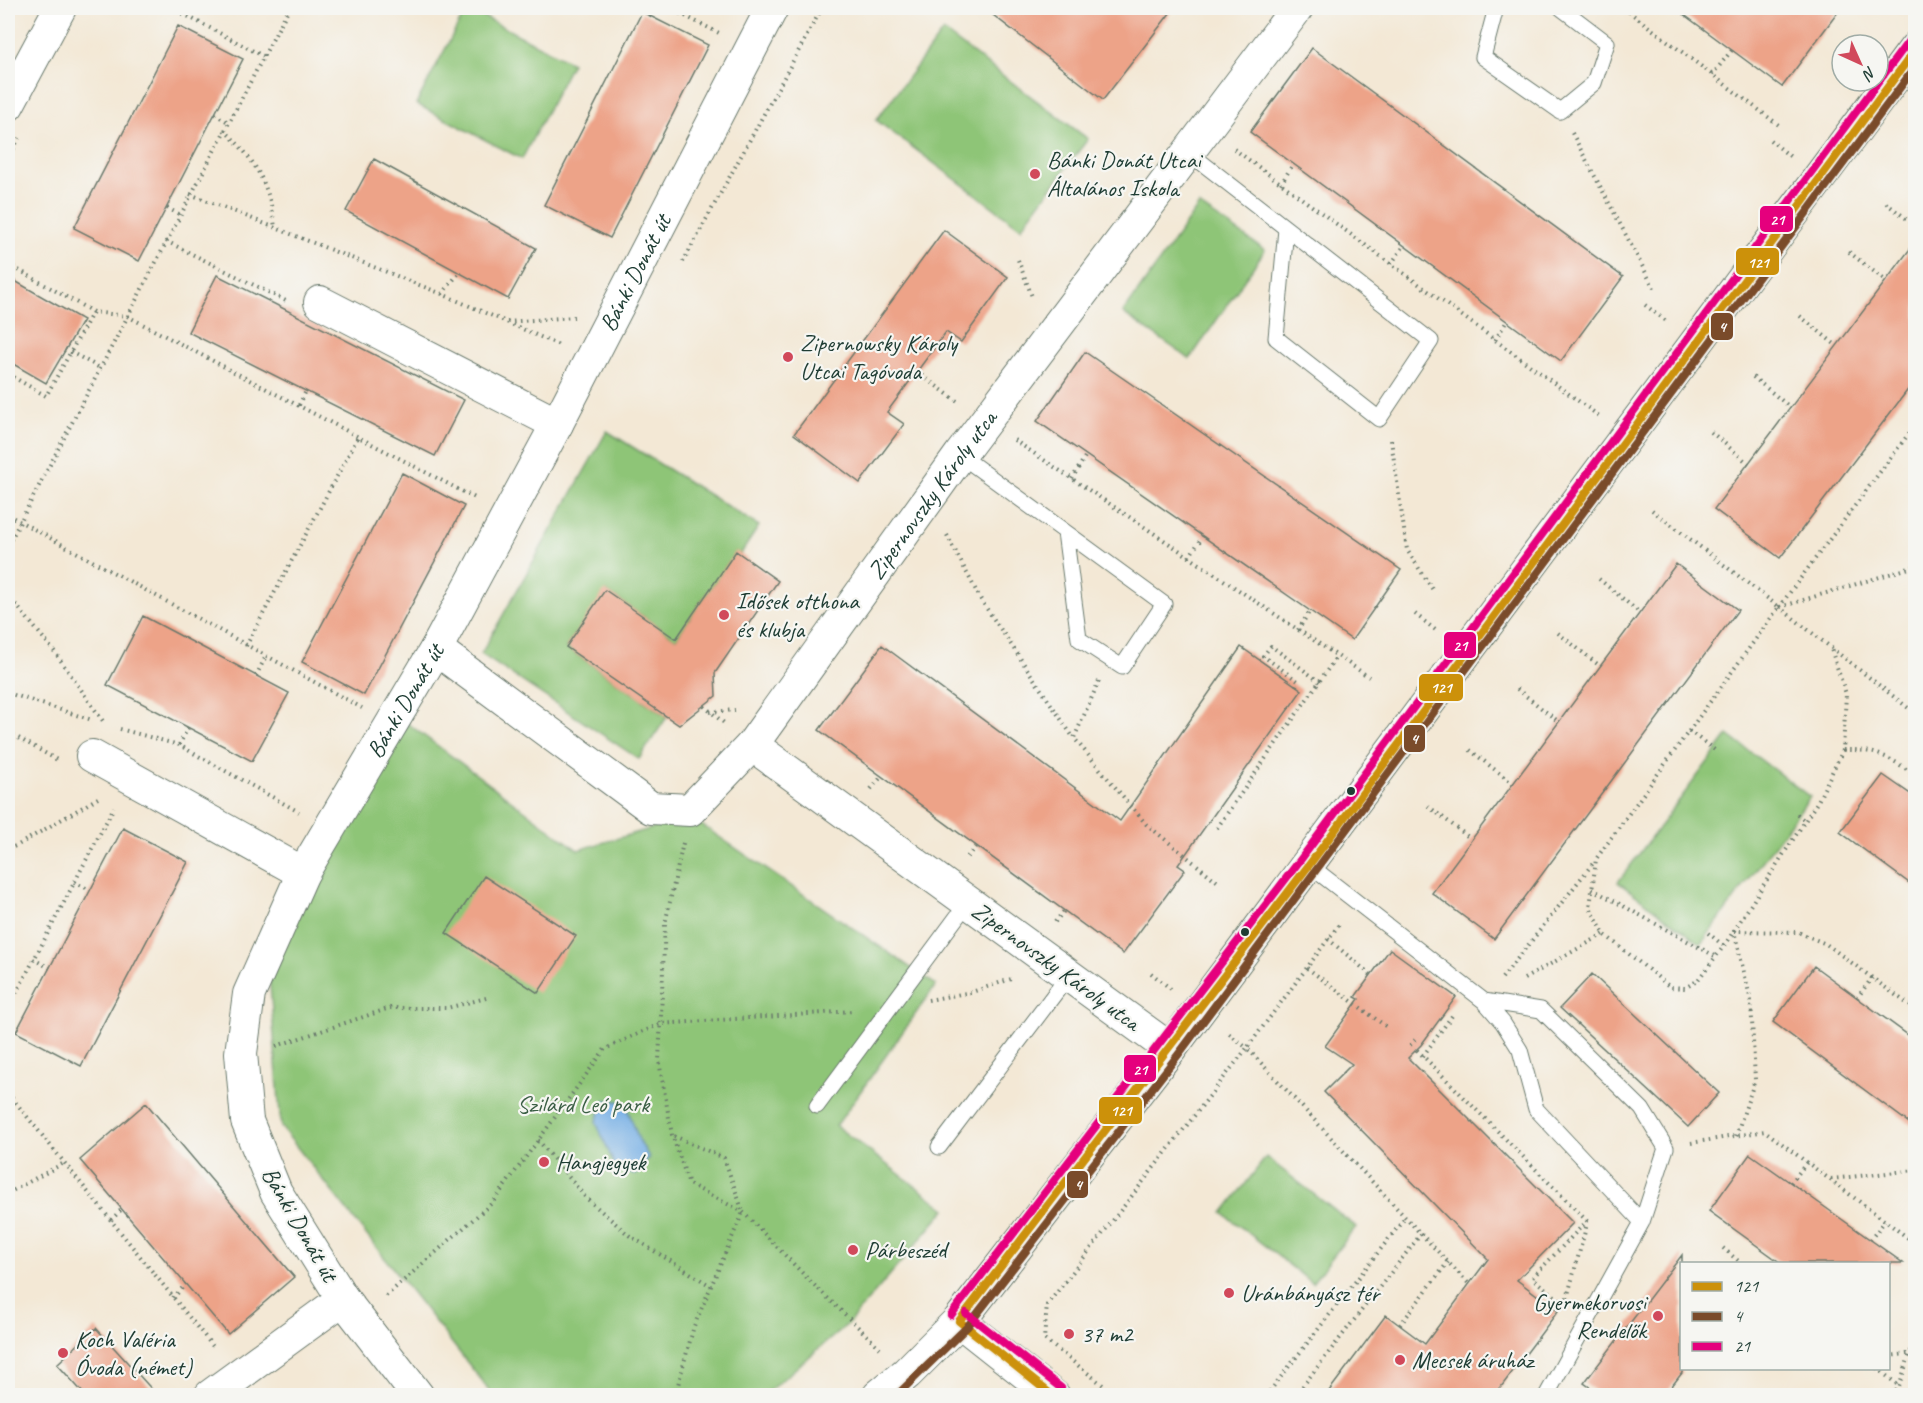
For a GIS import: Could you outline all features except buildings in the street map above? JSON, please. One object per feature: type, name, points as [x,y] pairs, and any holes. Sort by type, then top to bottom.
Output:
[{"type":"street","points":[[8,105],[60,8]]},
{"type":"street","name":"Bánki Donát út","points":[[418,1395],[351,1310],[276,1192],[247,1121],[241,1053],[249,994],[303,873],[436,649],[557,424],[772,8]]},
{"type":"street","name":"Zipernovszky Károly utca","points":[[1170,1049],[752,745],[960,455],[1297,8]]},
{"type":"street","points":[[879,1395],[907,1373],[959,1321],[1170,1049],[1916,48]]},
{"type":"street","points":[[320,302],[557,424]]},
{"type":"street","points":[[436,649],[651,808],[690,810],[752,745]]},
{"type":"street","points":[[92,756],[303,873]]},
{"type":"street","points":[[210,1395],[351,1310]]},
{"type":"street","points":[[959,1321],[1054,1395]]},
{"type":"lane","points":[[1496,8],[1483,57],[1560,111],[1594,83],[1607,43],[1561,8]]},
{"type":"lane","points":[[1188,152],[1286,228],[1431,341],[1379,419],[1276,338],[1286,228]]},
{"type":"lane","points":[[960,455],[1164,604],[1122,667],[1079,639],[1065,532]]},
{"type":"lane","points":[[1309,865],[1484,1001],[1503,1023],[1520,1050],[1536,1109],[1642,1222]]},
{"type":"lane","points":[[818,1106],[968,902]]},
{"type":"lane","points":[[939,1147],[1069,975]]},
{"type":"lane","points":[[1484,1001],[1541,1010],[1642,1109],[1666,1148],[1642,1222],[1546,1395]]},
{"type":"path","points":[[172,8],[263,56]]},
{"type":"path","points":[[8,545],[289,8]]},
{"type":"path","points":[[669,8],[729,38]]},
{"type":"path","points":[[679,269],[822,8]]},
{"type":"path","points":[[1624,8],[1780,126]]},
{"type":"path","points":[[1712,75],[1732,50]]},
{"type":"path","points":[[1560,111],[1656,291]]},
{"type":"path","points":[[215,114],[228,122]]},
{"type":"path","points":[[224,130],[243,148],[259,172],[271,198],[275,228]]},
{"type":"path","points":[[1228,145],[1628,436]]},
{"type":"path","points":[[1281,184],[1293,164]]},
{"type":"path","points":[[190,194],[441,294],[590,358]]},
{"type":"path","points":[[1886,203],[1916,226]]},
{"type":"path","points":[[167,208],[180,214]]},
{"type":"path","points":[[166,241],[290,303]]},
{"type":"path","points":[[1391,264],[1404,246]]},
{"type":"path","points":[[1849,252],[1886,281]]},
{"type":"path","points":[[1018,260],[1035,303]]},
{"type":"path","points":[[8,264],[93,312],[127,316],[478,500]]},
{"type":"path","points":[[441,294],[459,273]]},
{"type":"path","points":[[8,374],[46,396],[93,312]]},
{"type":"path","points":[[506,322],[586,316]]},
{"type":"path","points":[[1800,316],[1837,346]]},
{"type":"path","points":[[1494,340],[1507,321]]},
{"type":"path","points":[[65,349],[100,368]]},
{"type":"path","points":[[917,372],[962,405]]},
{"type":"path","points":[[1753,377],[1791,408]]},
{"type":"path","points":[[299,405],[306,391]]},
{"type":"path","points":[[1386,408],[1407,550],[1433,590]]},
{"type":"path","points":[[1484,1001],[1596,859],[1779,607],[1916,424]]},
{"type":"path","points":[[1711,432],[1749,464]]},
{"type":"path","points":[[246,646],[358,437]]},
{"type":"path","points":[[1010,437],[1369,677]]},
{"type":"path","points":[[1072,479],[1086,455]]},
{"type":"path","points":[[1652,510],[1916,714]]},
{"type":"path","points":[[8,515],[365,710]]},
{"type":"path","points":[[943,527],[981,600],[1074,738],[1146,824],[1218,882]]},
{"type":"path","points":[[1188,557],[1203,536]]},
{"type":"path","points":[[1779,607],[1916,566]]},
{"type":"path","points":[[1599,579],[1640,613]]},
{"type":"path","points":[[8,595],[54,651],[105,724]]},
{"type":"path","points":[[1298,630],[1310,611]]},
{"type":"path","points":[[1558,633],[1600,666]]},
{"type":"path","points":[[1296,686],[1298,681],[1263,656],[1271,646],[1320,682]]},
{"type":"path","points":[[1596,859],[1590,907],[1604,934],[1670,987],[1685,988],[1697,981],[1724,946],[1818,801],[1843,750],[1846,694],[1832,649]]},
{"type":"path","points":[[256,676],[266,656]]},
{"type":"path","points":[[1217,828],[1338,656]]},
{"type":"path","points":[[1074,738],[1109,658]]},
{"type":"path","points":[[1517,688],[1559,722]]},
{"type":"path","points":[[8,693],[179,745],[303,815]]},
{"type":"path","points":[[704,706],[725,723]]},
{"type":"path","points":[[179,745],[188,728]]},
{"type":"path","points":[[1689,731],[1716,752]]},
{"type":"path","points":[[1843,750],[1866,749],[1883,755],[1916,776]]},
{"type":"path","points":[[1470,750],[1513,784]]},
{"type":"path","points":[[8,849],[102,796]]},
{"type":"path","points":[[8,1009],[115,805]]},
{"type":"path","points":[[1428,806],[1472,839]]},
{"type":"path","points":[[690,810],[664,924],[659,1061],[672,1135],[689,1184],[743,1212],[811,1282],[907,1373]]},
{"type":"path","points":[[1797,814],[1805,821]]},
{"type":"path","points":[[74,882],[90,890]]},
{"type":"path","points":[[1592,889],[1716,956]]},
{"type":"path","points":[[1117,1395],[1044,1339],[1047,1305],[1247,1048],[1356,902]]},
{"type":"path","points":[[1734,931],[1798,932],[1826,944],[1916,1010]]},
{"type":"path","points":[[1734,931],[1751,1001],[1755,1080],[1736,1136]]},
{"type":"path","points":[[1708,933],[1724,946]]},
{"type":"path","points":[[1484,1001],[1604,934]]},
{"type":"path","points":[[1328,939],[1371,975]]},
{"type":"path","points":[[33,959],[50,968]]},
{"type":"path","points":[[1307,968],[1388,1028]]},
{"type":"path","points":[[1151,973],[1247,1048],[1469,1284]]},
{"type":"path","points":[[1857,998],[1872,978]]},
{"type":"path","points":[[241,1053],[285,1045],[390,1008],[447,1008],[490,997]]},
{"type":"path","points":[[351,1310],[493,1202],[605,1048],[660,1024]]},
{"type":"path","points":[[1410,1045],[1414,1040]]},
{"type":"path","points":[[1417,1050],[1587,1221]]},
{"type":"path","points":[[8,1093],[222,1358]]},
{"type":"path","points":[[1666,1148],[1765,1131],[1916,1244]]},
{"type":"path","points":[[672,1135],[724,1158],[743,1212],[694,1326],[675,1395]]},
{"type":"path","points":[[538,1140],[586,1198],[630,1236],[711,1286]]},
{"type":"path","points":[[1791,1183],[1807,1162]]},
{"type":"path","points":[[8,1193],[64,1163]]},
{"type":"path","points":[[1830,1179],[1916,1170]]},
{"type":"path","points":[[111,1221],[122,1209]]},
{"type":"path","points":[[1266,1395],[1405,1218]]},
{"type":"path","points":[[1587,1221],[1568,1294],[1566,1304],[1532,1278],[1587,1221]]},
{"type":"path","points":[[1870,1240],[1885,1221]]},
{"type":"path","points":[[1295,1395],[1421,1234]]},
{"type":"path","points":[[1723,1248],[1741,1262]]},
{"type":"path","points":[[1400,1326],[1448,1262]]},
{"type":"path","points":[[173,1298],[186,1284]]},
{"type":"path","points":[[1893,1395],[1899,1386],[1916,1336]]},
{"type":"path","points":[[1890,1356],[1916,1353]]},
{"type":"path","points":[[1879,1370],[1899,1386]]},
{"type":"green space","points":[[467,8],[572,63],[522,159],[416,104]]},
{"type":"green space","points":[[943,31],[1088,139],[1021,228],[876,120]]},
{"type":"green space","points":[[1199,205],[1265,250],[1190,359],[1123,313]]},
{"type":"green space","points":[[607,431],[759,526],[740,555],[736,552],[676,639],[606,591],[566,647],[667,717],[639,759],[481,654]]},
{"type":"green space","name":"Szilárd Leó park","points":[[407,723],[578,850],[690,817],[936,985],[836,1126],[946,1209],[849,1323],[764,1395],[493,1395],[281,1127],[269,973],[309,888]]},
{"type":"green space","points":[[1728,735],[1810,797],[1701,944],[1618,882]]},
{"type":"green space","points":[[1266,1157],[1356,1227],[1312,1283],[1223,1213]]},
{"type":"water","points":[[605,1100],[625,1102],[639,1140],[649,1157],[636,1174],[617,1171],[596,1122]]},
{"type":"transit line","name":"21","points":[[951,1315],[1301,859],[1908,42]]},
{"type":"transit line","name":"121","points":[[959,1321],[1309,865],[1916,49]]},
{"type":"transit line","name":"4","points":[[896,1396],[967,1327],[1178,1055],[1916,66]]},
{"type":"transit line","name":"21","points":[[966,1313],[1061,1388]]},
{"type":"transit line","name":"121","points":[[959,1321],[1053,1396]]},
{"type":"place","name":"Bánki Donát Utcai Általános Iskola","points":[[1035,174]]},
{"type":"place","name":"Zipernowsky Károly Utcai Tagóvoda","points":[[788,357]]},
{"type":"place","name":"Idősek otthona és klubja","points":[[724,615]]},
{"type":"place","name":"Hangjegyek","points":[[544,1162]]},
{"type":"place","name":"Párbeszéd","points":[[853,1250]]},
{"type":"place","name":"Uránbányász tér","points":[[1229,1293]]},
{"type":"place","name":"Gyermekorvosi Rendelők","points":[[1658,1316]]},
{"type":"place","name":"37 m2","points":[[1069,1334]]},
{"type":"place","name":"Koch Valéria Óvoda (német)","points":[[63,1353]]},
{"type":"place","name":"Mecsek áruház","points":[[1400,1360]]}]
